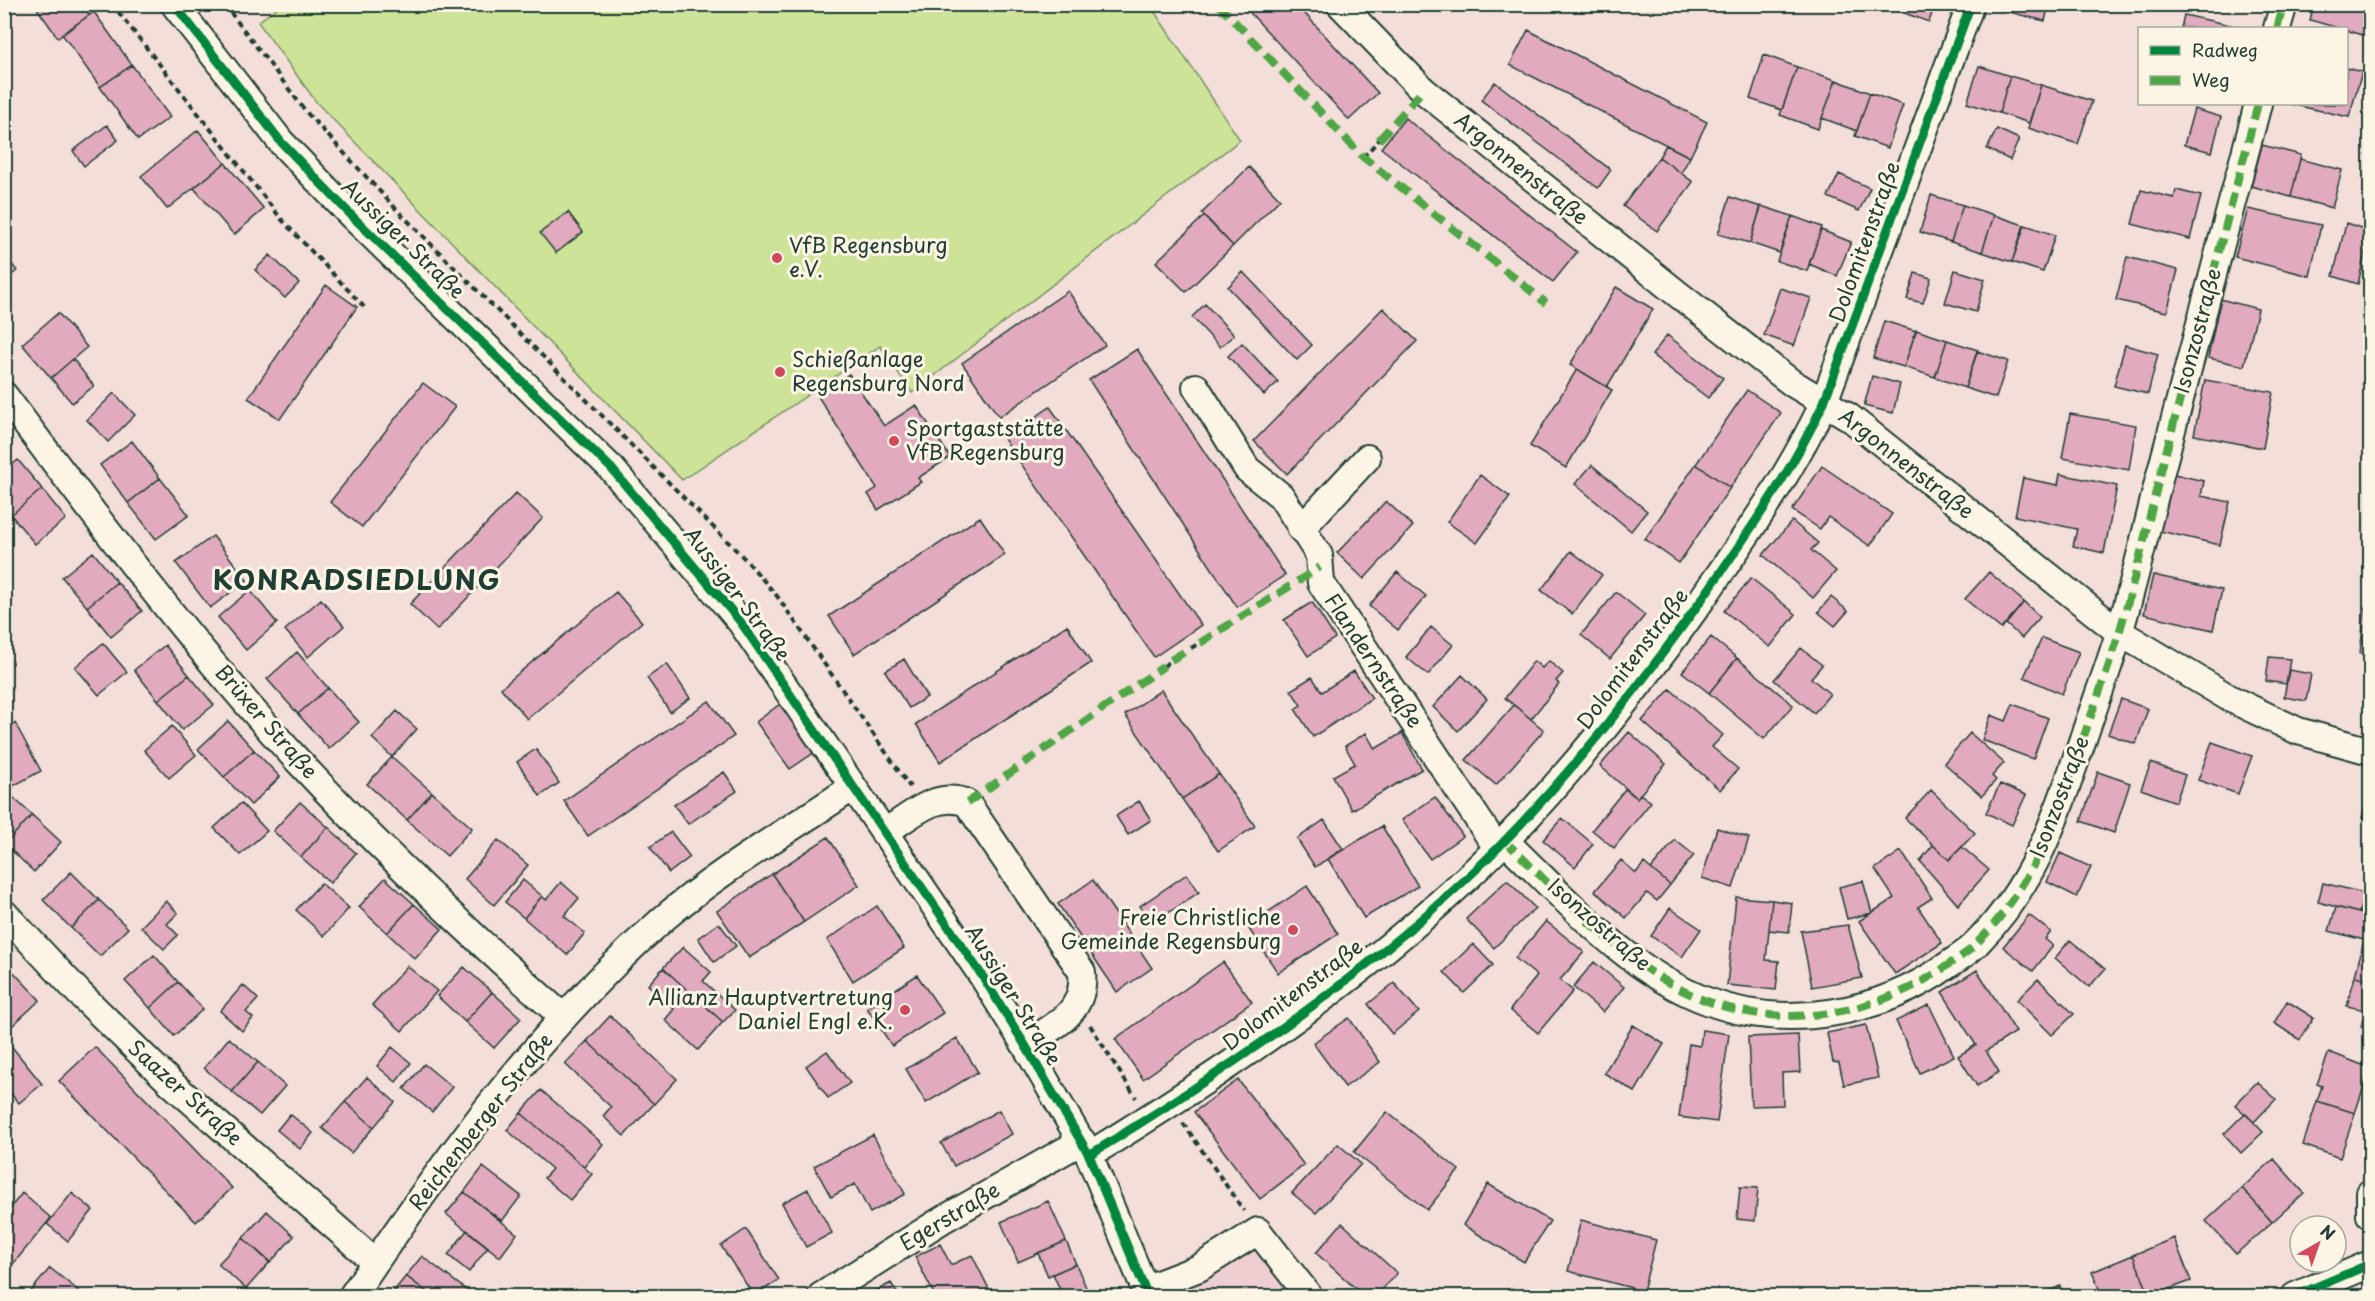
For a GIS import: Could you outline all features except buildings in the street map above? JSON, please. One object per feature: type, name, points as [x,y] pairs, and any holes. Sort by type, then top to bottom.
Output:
[{"type":"street","name":"Aussiger Straße","points":[[174,4],[281,142],[352,216],[550,406],[611,468],[668,532],[740,621],[983,977],[1025,1045],[1085,1148],[1146,1293],[1199,1268],[1258,1231]]},
{"type":"street","name":"Argonnenstraße","points":[[1340,4],[1423,90],[1679,296],[1792,383],[1849,417],[2119,632],[2231,699],[2298,730],[2370,751]]},
{"type":"street","name":"Dolomitenstraße","points":[[1085,1148],[1171,1105],[1296,1020],[1437,904],[1500,844],[1609,723],[1653,667],[1787,475],[1824,402],[1971,4]]},
{"type":"street","points":[[2277,27],[2284,4]]},
{"type":"street","name":"Isonzostraße","points":[[1500,844],[1630,959],[1665,982],[1707,1002],[1773,1015],[1822,1015],[1867,1005],[1901,993],[1976,945],[2030,873],[2050,835],[2119,632],[2258,105]]},
{"type":"street","name":"Flandernstraße","points":[[1196,387],[1247,469],[1281,496],[1319,555],[1321,583],[1500,844]]},
{"type":"street","name":"Brüxer Straße","points":[[4,395],[98,520],[300,762],[437,899],[563,1017]]},
{"type":"street","points":[[1301,529],[1367,458]]},
{"type":"street","name":"Reichenberger Straße","points":[[352,1296],[477,1119],[563,1017],[665,918],[722,875],[853,787]]},
{"type":"street","points":[[884,833],[937,800],[954,798],[967,803],[1082,972],[1083,988],[1077,1004],[1068,1016],[1025,1045]]},
{"type":"street","name":"Saazer Straße","points":[[4,913],[80,994],[171,1083],[375,1262]]},
{"type":"street","name":"Egerstraße","points":[[821,1296],[942,1220],[1085,1148]]},
{"type":"street","points":[[2370,1193],[2370,1215]]},
{"type":"street","points":[[1258,1231],[1309,1296]]},
{"type":"street","points":[[2310,1294],[2370,1264]]},
{"type":"path","points":[[112,4],[283,221],[366,309]]},
{"type":"path","points":[[1363,157],[1379,140]]},
{"type":"path","points":[[1191,648],[1200,643]]},
{"type":"path","points":[[1164,666],[1172,660]]},
{"type":"path","points":[[1077,1004],[1149,1118]]},
{"type":"path","points":[[1171,1105],[1258,1231]]},
{"type":"shaded area","points":[[1255,1240],[1300,1296],[1178,1296],[1174,1287]]},
{"type":"green space","name":"VfB Regensburg e.V.","points":[[282,4],[1150,5],[1240,140],[912,393],[880,346],[682,480],[317,103],[258,22]]},
{"type":"marked path","points":[[1218,4],[1363,157],[1546,303]]},
{"type":"marked path","points":[[2277,27],[2284,4]]},
{"type":"marked path","points":[[1379,140],[1423,90]]},
{"type":"marked path","points":[[1504,840],[1598,931],[1650,972],[1707,1001],[1738,1010],[1769,1015],[1800,1016],[1832,1013],[1863,1006],[1893,996],[1921,982],[1974,946],[1998,920],[2015,895],[2043,844],[2055,818],[2108,668],[2131,592],[2258,105]]},
{"type":"marked path","points":[[1200,643],[1320,567]]},
{"type":"marked path","points":[[1171,660],[1191,648]]},
{"type":"marked path","points":[[967,803],[1164,666]]},
{"type":"cycle path","points":[[174,4],[281,142],[352,216],[611,468],[740,621],[983,977],[1025,1045],[1089,1155],[1148,1296]]},
{"type":"cycle path","points":[[1089,1155],[1188,1092],[1284,1026],[1331,992],[1422,919],[1465,880],[1529,815],[1589,747],[1646,675],[1734,553],[1766,505],[1811,429],[1824,402],[1971,4]]},
{"type":"cycle path","points":[[2295,1296],[2370,1264]]},
{"type":"place","name":"VfB Regensburg e.V.","points":[[777,258]]},
{"type":"place","name":"Schießanlage Regensburg Nord","points":[[780,372]]},
{"type":"place","name":"Sportgaststätte VfB Regensburg","points":[[894,441]]},
{"type":"place","name":"Freie Christliche Gemeinde Regensburg","points":[[1293,930]]},
{"type":"place","name":"Allianz Hauptvertretung Daniel Engl e.K.","points":[[905,1010]]},
{"type":"district","name":"KONRADSIEDLUNG","points":[[357,581]]}]
